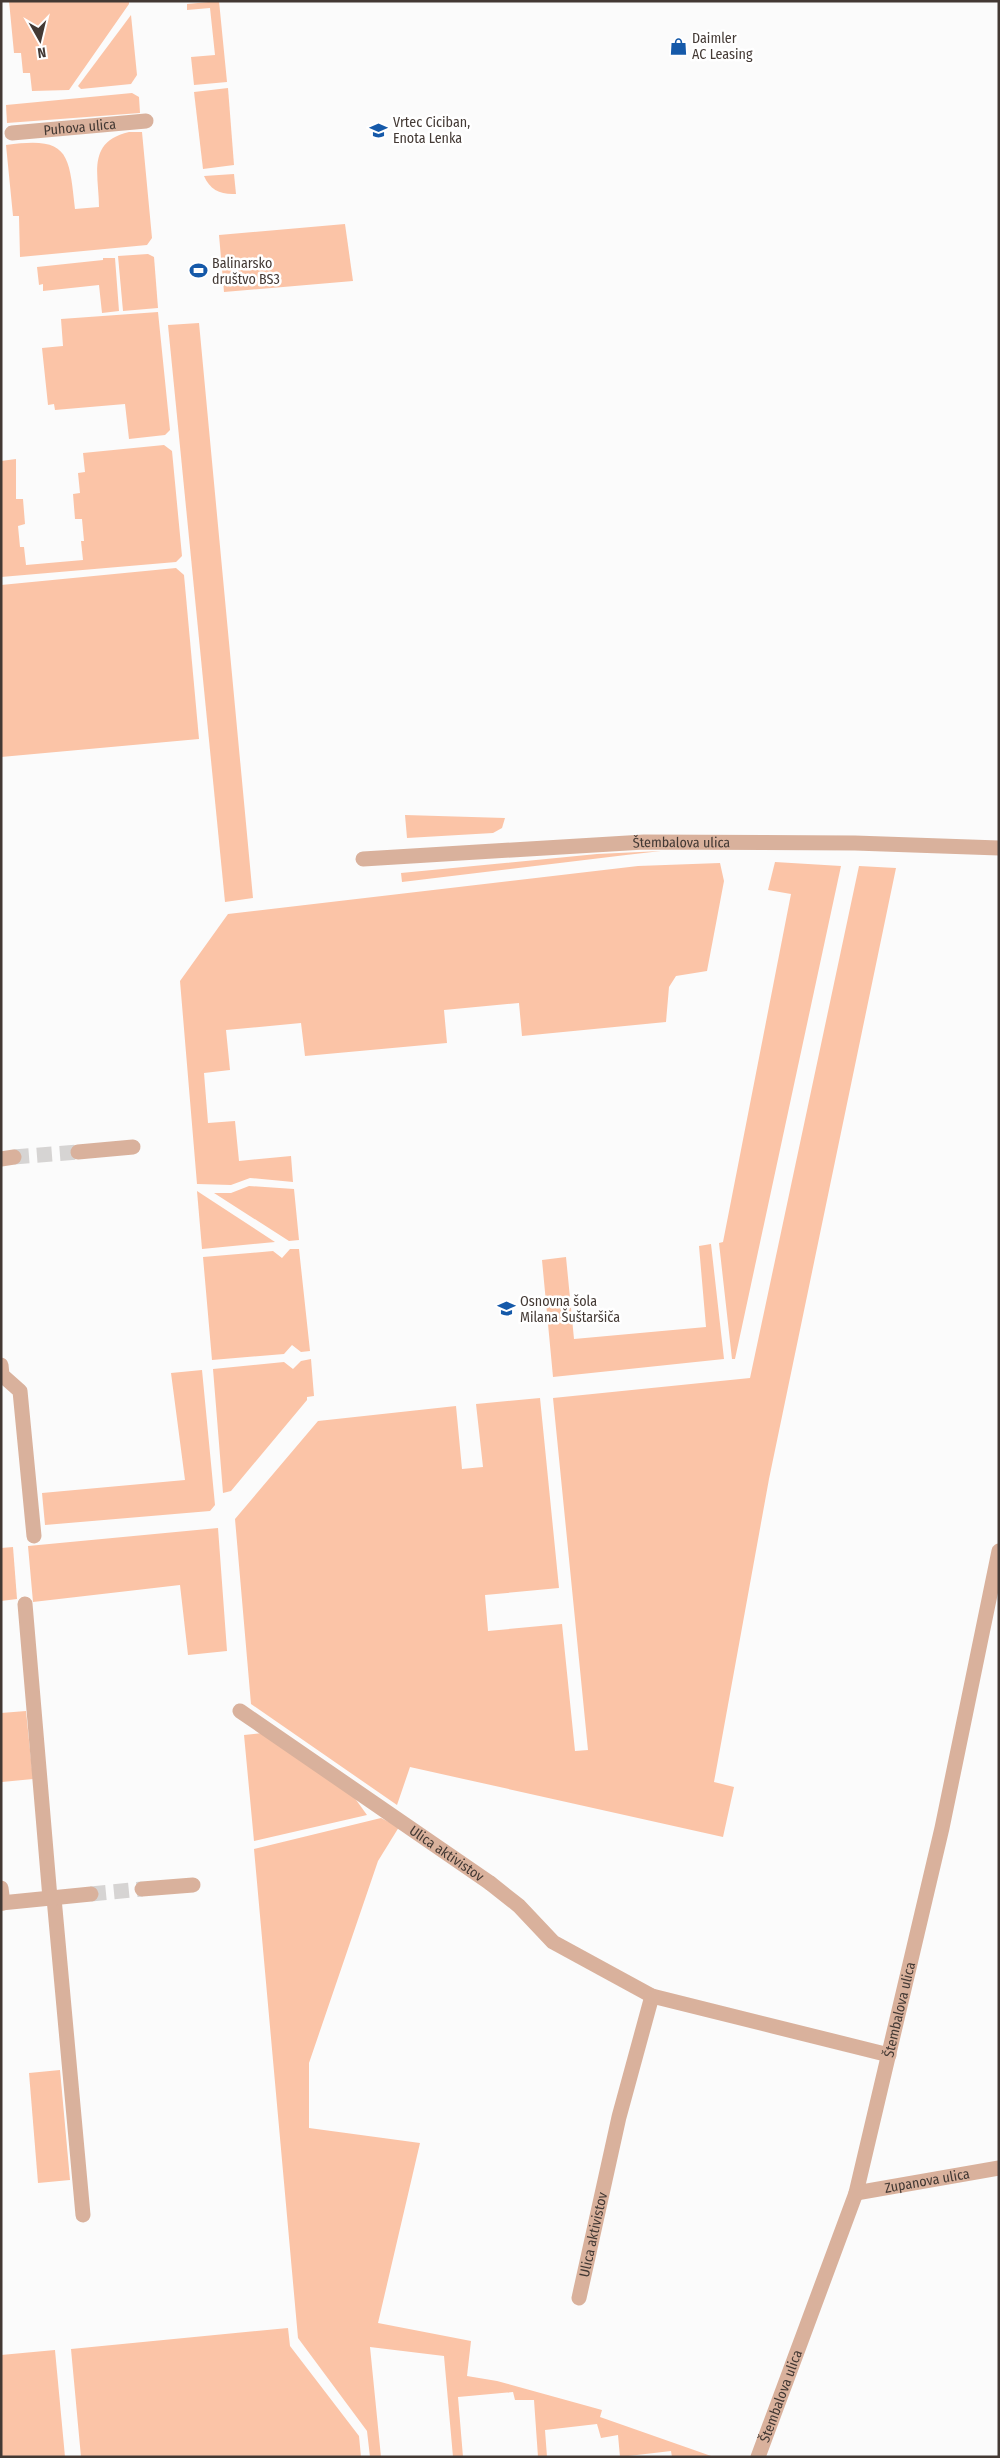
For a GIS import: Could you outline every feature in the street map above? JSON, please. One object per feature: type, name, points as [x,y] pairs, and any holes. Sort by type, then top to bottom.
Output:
[{"type":"street","name":"Puhova ulica","points":[[12,133],[146,121]]},
{"type":"street","name":"Štembalova ulica","points":[[363,858],[644,842],[856,843],[999,848]]},
{"type":"street","points":[[78,1152],[133,1146]]},
{"type":"street","points":[[1,1365],[2,1375],[20,1391],[34,1536]]},
{"type":"street","name":"Štembalova ulica","points":[[758,2457],[856,2193],[942,1828],[999,1551]]},
{"type":"street","points":[[25,1604],[83,2215]]},
{"type":"street","name":"Ulica aktivistov","points":[[240,1711],[490,1883],[519,1906],[553,1942],[652,1996],[889,2055]]},
{"type":"street","points":[[142,1889],[193,1885]]},
{"type":"street","points":[[2,1898],[52,1898],[91,1894]]},
{"type":"street","name":"Ulica aktivistov","points":[[579,2298],[619,2117],[652,1996]]},
{"type":"street","name":"Zupanova ulica","points":[[856,2193],[999,2168]]},
{"type":"shaded area","points":[[9,1],[129,1],[129,4],[69,90],[32,91],[30,73],[23,73],[21,53],[14,53]]},
{"type":"shaded area","points":[[219,1],[227,82],[194,85],[191,57],[215,55],[210,8],[187,10],[187,4]]},
{"type":"shaded area","points":[[131,15],[137,75],[131,84],[81,89],[78,86]]},
{"type":"shaded area","points":[[228,88],[234,165],[203,169],[194,92]]},
{"type":"shaded area","points":[[132,93],[139,97],[140,113],[7,123],[6,105]]},
{"type":"shaded area","points":[[129,132],[142,132],[152,238],[147,245],[20,257],[19,216],[13,216],[6,145],[43,143],[54,147],[62,153],[67,162],[71,174],[75,209],[99,207],[97,172],[101,152],[106,143],[115,137]]},
{"type":"shaded area","points":[[234,174],[236,194],[226,194],[217,191],[209,185],[204,176]]},
{"type":"shaded area","points":[[345,224],[353,281],[224,292],[219,235]]},
{"type":"shaded area","points":[[148,254],[154,257],[158,308],[123,311],[118,256]]},
{"type":"shaded area","points":[[103,258],[115,258],[119,311],[102,313],[99,285],[43,291],[43,284],[39,285],[37,267],[103,260]]},
{"type":"shaded area","points":[[158,312],[170,430],[165,435],[129,439],[125,404],[55,410],[54,404],[48,405],[42,348],[63,346],[61,319]]},
{"type":"shaded area","points":[[199,323],[253,898],[225,902],[168,325]]},
{"type":"shaded area","points":[[164,445],[172,451],[182,556],[176,562],[1,577],[1,461],[16,459],[16,499],[23,499],[25,524],[18,526],[20,547],[24,547],[26,565],[83,560],[81,541],[84,541],[82,519],[75,519],[73,494],[80,493],[78,473],[85,472],[83,453]]},
{"type":"shaded area","points":[[176,568],[184,575],[199,739],[1,757],[1,585]]},
{"type":"shaded area","points":[[405,815],[505,818],[502,828],[493,833],[407,838]]},
{"type":"shaded area","points":[[661,851],[402,882],[401,873],[597,854]]},
{"type":"shaded area","points":[[775,862],[841,866],[735,1359],[732,1359],[719,1243],[723,1242],[791,894],[768,890]]},
{"type":"shaded area","points":[[720,863],[724,881],[707,971],[676,976],[669,987],[666,1022],[522,1036],[519,1003],[444,1010],[447,1043],[305,1056],[301,1023],[226,1030],[230,1070],[204,1073],[208,1123],[235,1121],[239,1161],[291,1156],[293,1182],[250,1178],[231,1185],[197,1184],[180,981],[228,914],[638,866]]},
{"type":"shaded area","points":[[859,866],[896,868],[769,1479],[714,1782],[734,1787],[723,1837],[410,1767],[397,1805],[251,1704],[235,1519],[318,1421],[456,1406],[462,1469],[483,1467],[476,1404],[540,1398],[559,1588],[485,1595],[488,1631],[562,1624],[575,1751],[588,1750],[553,1398],[750,1378]]},
{"type":"shaded area","points":[[249,1186],[294,1189],[299,1240],[289,1241],[214,1193],[231,1193]]},
{"type":"shaded area","points":[[197,1191],[275,1242],[202,1249]]},
{"type":"shaded area","points":[[711,1244],[724,1359],[553,1377],[542,1260],[566,1257],[574,1339],[706,1327],[699,1246]]},
{"type":"shaded area","points":[[290,1249],[299,1249],[310,1351],[301,1352],[292,1345],[284,1354],[212,1360],[203,1257],[273,1251],[282,1258]]},
{"type":"shaded area","points":[[311,1359],[314,1396],[307,1397],[307,1400],[231,1491],[223,1493],[213,1369],[284,1362],[293,1369],[301,1361]]},
{"type":"shaded area","points":[[202,1370],[215,1505],[210,1511],[45,1525],[42,1493],[185,1480],[171,1373]]},
{"type":"shaded area","points":[[218,1528],[227,1651],[188,1655],[180,1585],[33,1602],[28,1546]]},
{"type":"shaded area","points":[[13,1547],[17,1599],[1,1601],[1,1548]]},
{"type":"shaded area","points":[[26,1711],[33,1779],[2,1782],[1,1713]]},
{"type":"shaded area","points":[[262,1733],[354,1797],[367,1815],[254,1841],[244,1735]]},
{"type":"shaded area","points":[[381,1818],[399,1827],[378,1861],[309,2063],[309,2128],[420,2143],[378,2323],[471,2341],[467,2376],[497,2381],[602,2410],[600,2417],[714,2457],[672,2457],[671,2451],[620,2457],[618,2435],[601,2438],[597,2424],[545,2430],[547,2457],[538,2457],[534,2400],[515,2400],[513,2392],[458,2397],[463,2457],[453,2457],[444,2356],[370,2347],[381,2457],[370,2457],[367,2431],[298,2338],[254,1849]]},
{"type":"shaded area","points":[[60,2070],[70,2180],[38,2183],[29,2073]]},
{"type":"shaded area","points":[[288,2328],[290,2346],[359,2436],[361,2457],[81,2457],[71,2349]]},
{"type":"shaded area","points":[[55,2350],[65,2457],[1,2457],[1,2355]]},
{"type":"tunnel","points":[[14,1157],[78,1152]]},
{"type":"tunnel","points":[[91,1894],[142,1889]]},
{"type":"place","name":"Daimler AC Leasing","points":[[678,46]]},
{"type":"place","name":"Vrtec Ciciban, Enota Lenka","points":[[379,130]]},
{"type":"place","name":"Balinarsko društvo BS3","points":[[198,271]]},
{"type":"place","name":"Osnovna šola Milana Šuštaršiča","points":[[506,1309]]}]
